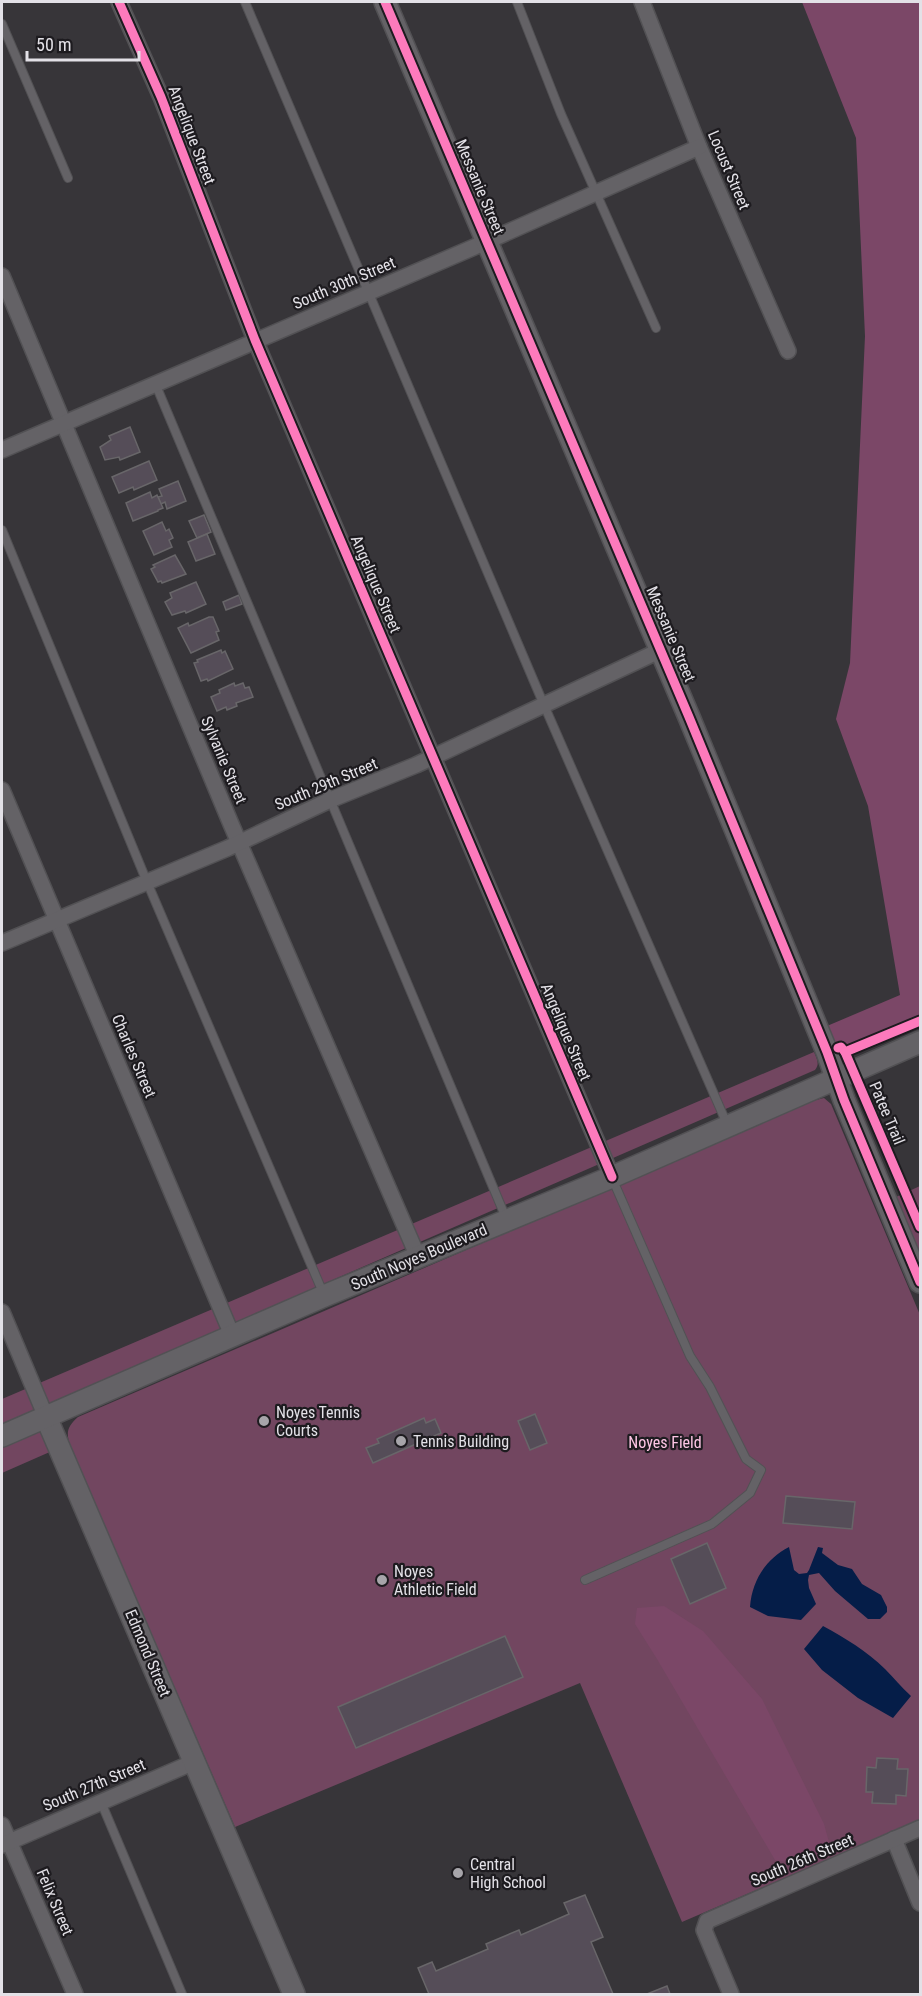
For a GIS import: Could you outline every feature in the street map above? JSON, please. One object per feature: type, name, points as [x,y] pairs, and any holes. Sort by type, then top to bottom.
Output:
[{"type":"street","name":"Angelique Street","points":[[119,2],[161,97],[255,340],[612,1177]]},
{"type":"street","name":"Messanie Street","points":[[385,2],[661,650],[921,1282]]},
{"type":"street","name":"Locust Street","points":[[642,2],[699,147],[788,351]]},
{"type":"street","name":"South 30th Street","points":[[2,450],[487,242],[699,147]]},
{"type":"street","name":"Sylvanie Street","points":[[2,276],[417,1257]]},
{"type":"street","name":"South 29th Street","points":[[2,943],[240,842],[330,800],[434,756],[661,650]]},
{"type":"street","name":"Charles Street","points":[[2,790],[232,1335]]},
{"type":"street","name":"South Noyes Boulevard","points":[[2,1436],[232,1335],[612,1177],[921,1042]]},
{"type":"street","name":"Edmond Street","points":[[2,1312],[294,1995]]},
{"type":"street","name":"South 27th Street","points":[[5,1843],[194,1761]]},
{"type":"street","name":"Felix Street","points":[[2,1825],[5,1843],[75,1995]]},
{"type":"street","name":"South 26th Street","points":[[731,1995],[704,1930],[707,1921],[921,1828]]},
{"type":"street","points":[[894,1839],[921,1903]]},
{"type":"lane","points":[[245,2],[544,705],[727,1126]]},
{"type":"lane","points":[[517,2],[561,114],[656,328]]},
{"type":"lane","points":[[2,24],[68,178]]},
{"type":"lane","points":[[155,383],[507,1220]]},
{"type":"lane","points":[[2,530],[147,882],[324,1296]]},
{"type":"lane","points":[[585,1580],[712,1524],[750,1493],[761,1470],[746,1459],[710,1387],[690,1356],[612,1177]]},
{"type":"lane","points":[[101,1802],[182,1995]]},
{"type":"green space","points":[[814,1052],[818,1064],[815,1070],[34,1410],[52,1451],[2,1473],[2,1399]]},
{"type":"green space","name":"Noyes Field","points":[[824,1098],[831,1104],[920,1315],[920,1820],[682,1922],[580,1683],[235,1827],[70,1446],[68,1430],[72,1424],[78,1417],[812,1101]]},
{"type":"green space","points":[[920,1186],[920,1253],[896,1197]]},
{"type":"shaded area","points":[[802,2],[920,2],[920,1018],[864,1049],[835,1046],[827,1026],[900,995],[868,806],[836,719],[850,663],[865,336],[856,138]]},
{"type":"shaded area","points":[[664,1606],[703,1631],[762,1699],[824,1824],[830,1846],[794,1863],[775,1860],[635,1624],[637,1608]]},
{"type":"water","points":[[789,1547],[794,1570],[799,1574],[807,1573],[818,1547],[823,1548],[822,1553],[838,1565],[852,1569],[862,1584],[881,1595],[887,1612],[880,1619],[868,1619],[835,1591],[819,1573],[809,1575],[809,1588],[816,1604],[801,1620],[768,1616],[750,1607],[757,1579],[762,1571],[773,1558]]},
{"type":"water","points":[[823,1626],[871,1656],[911,1696],[893,1718],[858,1698],[822,1670],[804,1649]]},
{"type":"building","points":[[130,427],[140,452],[120,460],[119,457],[105,460],[100,447],[111,440],[109,436]]},
{"type":"building","points":[[149,461],[157,480],[134,490],[133,487],[119,493],[112,477]]},
{"type":"building","points":[[178,481],[186,501],[167,509],[165,502],[161,504],[158,497],[162,496],[159,489]]},
{"type":"building","points":[[150,492],[152,498],[157,495],[163,508],[133,521],[126,503]]},
{"type":"building","points":[[204,515],[211,532],[197,538],[189,521]]},
{"type":"building","points":[[162,522],[166,531],[169,529],[173,538],[169,540],[172,547],[154,555],[143,531]]},
{"type":"building","points":[[207,534],[215,554],[196,561],[188,542]]},
{"type":"building","points":[[175,555],[186,574],[162,583],[158,582],[151,569],[155,567],[153,565]]},
{"type":"building","points":[[196,582],[206,604],[186,613],[185,611],[172,615],[165,602],[172,598],[170,593]]},
{"type":"building","points":[[239,595],[242,604],[226,610],[223,602]]},
{"type":"building","points":[[213,617],[219,631],[216,632],[219,640],[191,653],[178,628]]},
{"type":"building","points":[[221,650],[222,653],[225,651],[233,669],[208,681],[207,679],[201,681],[194,663]]},
{"type":"building","points":[[234,683],[235,686],[243,683],[245,688],[249,687],[253,697],[236,703],[237,706],[227,710],[226,707],[217,711],[211,697],[220,693],[219,690]]},
{"type":"building","points":[[535,1414],[547,1443],[530,1450],[518,1421]]},
{"type":"building","name":"Tennis Building","points":[[424,1418],[426,1423],[435,1419],[441,1433],[373,1463],[366,1448],[379,1443],[377,1439]]},
{"type":"building","points":[[786,1496],[855,1502],[852,1529],[783,1523]]},
{"type":"building","points":[[707,1543],[726,1588],[690,1604],[671,1559]]},
{"type":"building","points":[[505,1636],[523,1677],[356,1748],[338,1707]]},
{"type":"building","points":[[877,1758],[898,1759],[897,1769],[908,1769],[906,1796],[896,1795],[896,1804],[872,1803],[873,1792],[866,1792],[867,1767],[876,1768]]},
{"type":"building","points":[[585,1895],[603,1937],[591,1942],[613,1994],[429,1994],[418,1968],[432,1962],[436,1971],[488,1949],[486,1944],[519,1930],[521,1935],[569,1914],[564,1903]]},
{"type":"building","points":[[667,1986],[670,1994],[647,1994]]},
{"type":"cycle path","points":[[119,2],[161,97],[255,340],[612,1177]]},
{"type":"cycle path","points":[[385,2],[689,717],[920,1282]]},
{"type":"cycle path","points":[[838,1048],[841,1047],[845,1052],[920,1021]]},
{"type":"cycle path","name":"Patee Trail","points":[[845,1052],[920,1227]]},
{"type":"place","name":"Noyes Tennis Courts","points":[[264,1421]]},
{"type":"place","name":"Tennis Building","points":[[401,1441]]},
{"type":"place","name":"Noyes Athletic Field","points":[[382,1580]]},
{"type":"place","name":"Central High School","points":[[458,1873]]}]
